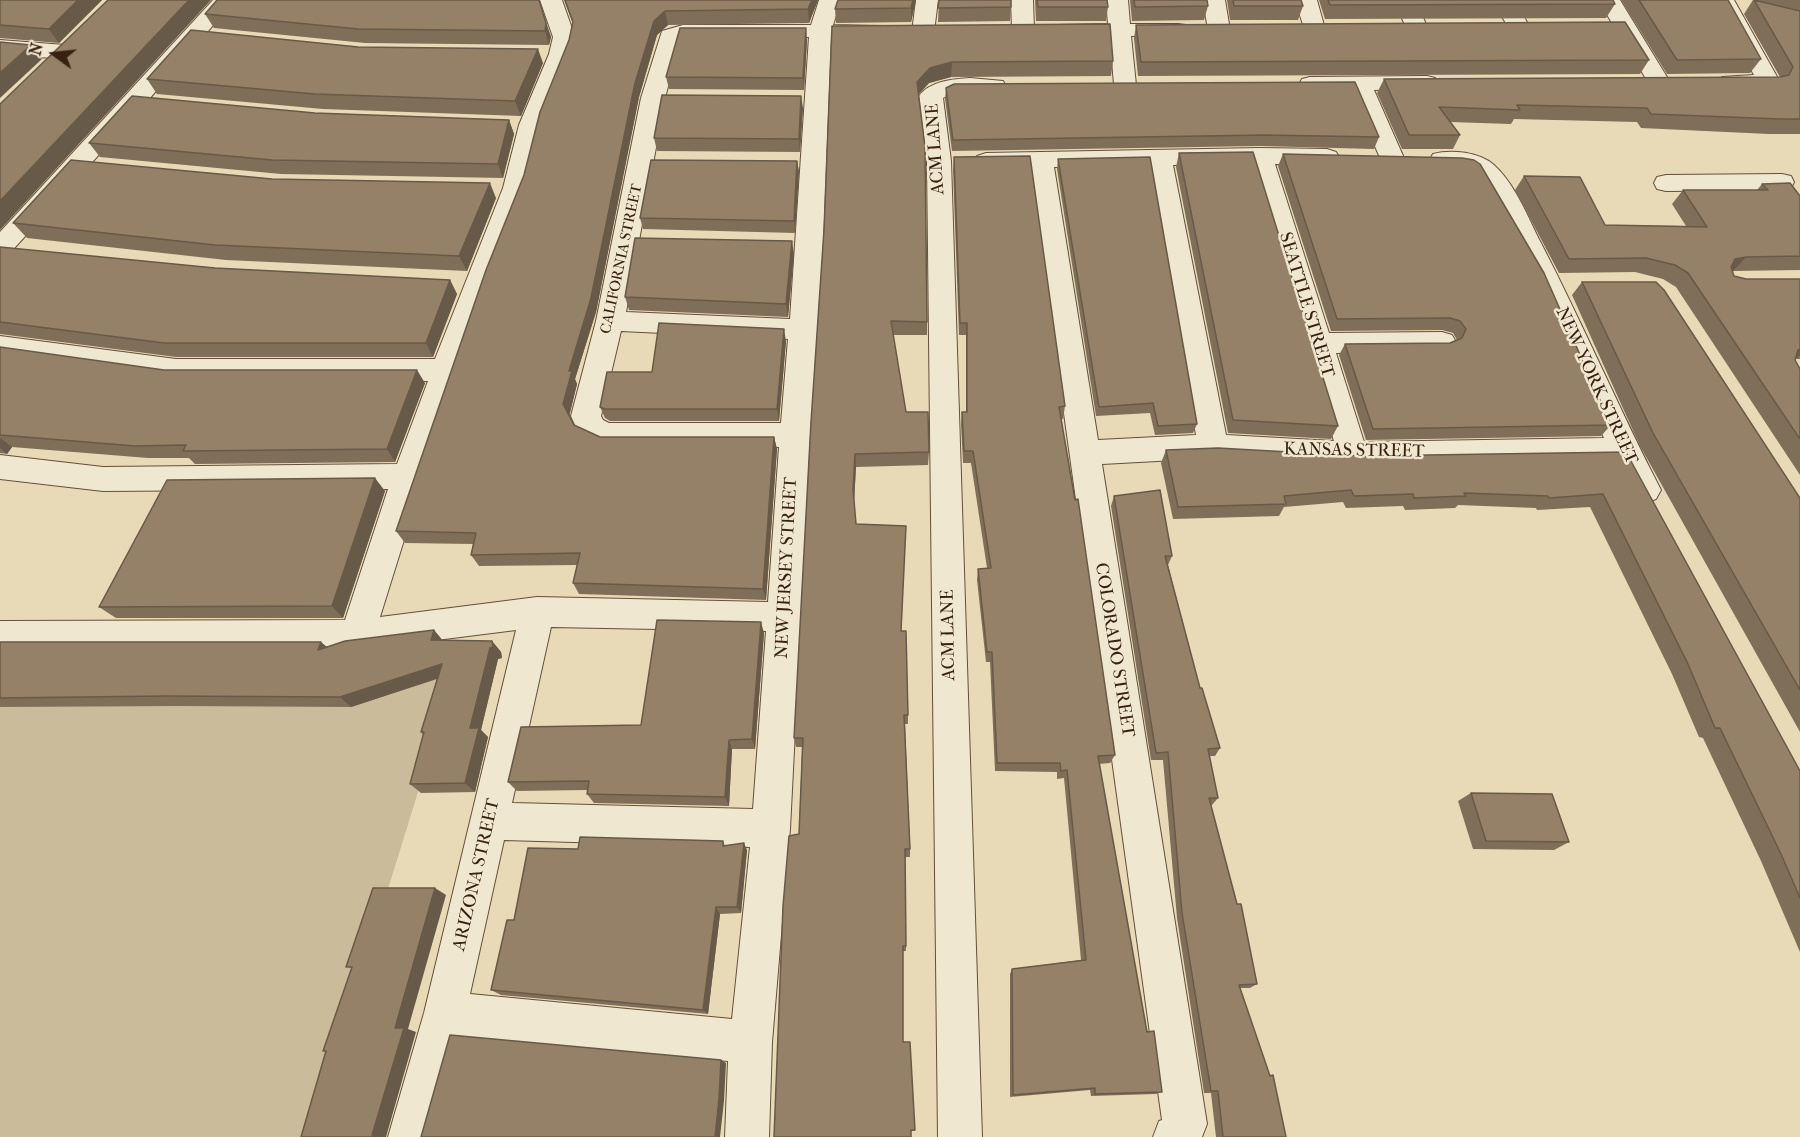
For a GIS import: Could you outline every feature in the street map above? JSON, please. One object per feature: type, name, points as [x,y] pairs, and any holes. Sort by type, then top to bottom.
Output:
[{"type":"street","points":[[0,248],[135,101],[203,36],[224,0]]},
{"type":"street","points":[[357,635],[408,476],[447,370],[465,283],[503,188],[519,125],[549,54],[564,37],[551,0]]},
{"type":"street","name":"NEW JERSEY STREET","points":[[747,1137],[751,1042],[771,829],[803,330],[799,244],[806,99],[820,31],[830,0]]},
{"type":"street","points":[[923,32],[927,0]]},
{"type":"street","points":[[1022,0],[1023,30]]},
{"type":"street","points":[[1117,0],[1125,85]]},
{"type":"street","points":[[1214,0],[1219,30]]},
{"type":"street","points":[[1306,0],[1314,29]]},
{"type":"street","points":[[1405,0],[1416,27]]},
{"type":"street","points":[[1504,0],[1518,26]]},
{"type":"street","points":[[1609,0],[1625,26],[1681,82]]},
{"type":"street","points":[[1623,82],[1769,82],[1732,2]]},
{"type":"street","points":[[1495,27],[1542,26]]},
{"type":"street","points":[[1601,26],[1625,26]]},
{"type":"street","points":[[1394,28],[1439,27]]},
{"type":"street","points":[[1001,31],[1243,29]]},
{"type":"street","points":[[1291,29],[1337,29]]},
{"type":"street","points":[[820,31],[945,31]]},
{"type":"street","name":"CALIFORNIA STREET","points":[[795,435],[605,435],[591,428],[586,416],[610,321],[638,239],[664,98],[670,36],[676,32],[820,31]]},
{"type":"street","points":[[0,47],[73,45],[49,68]]},
{"type":"street","points":[[1278,84],[1456,83]]},
{"type":"street","points":[[1360,84],[1389,158]]},
{"type":"street","name":"ACM LANE","points":[[960,1137],[939,161],[931,96],[938,90],[951,86],[1020,86]]},
{"type":"street","points":[[135,101],[159,103]]},
{"type":"street","name":"NEW YORK STREET","points":[[939,161],[1260,156],[1455,160],[1475,163],[1487,172],[1561,284],[1624,450],[1658,513]]},
{"type":"street","name":"SEATTLE STREET","points":[[1260,156],[1353,454]]},
{"type":"street","points":[[1160,159],[1213,446]]},
{"type":"street","name":"COLORADO STREET","points":[[1041,160],[1185,1124],[1179,1135],[1175,1137]]},
{"type":"street","points":[[74,165],[109,169]]},
{"type":"street","points":[[1666,183],[1792,188]]},
{"type":"street","points":[[0,248],[36,251]]},
{"type":"street","points":[[610,321],[803,330]]},
{"type":"street","points":[[1318,343],[1442,342]]},
{"type":"street","points":[[0,346],[176,370],[447,370]]},
{"type":"street","name":"KANSAS STREET","points":[[1085,453],[1213,446],[1353,454],[1624,450]]},
{"type":"street","points":[[0,467],[103,479],[408,476]]},
{"type":"street","points":[[0,636],[357,635],[537,612],[784,617]]},
{"type":"street","name":"ARIZONA STREET","points":[[410,1137],[445,1012],[537,612]]},
{"type":"street","points":[[489,821],[771,829]]},
{"type":"street","points":[[445,1012],[751,1042]]},
{"type":"shaded area","points":[[0,676],[454,676],[311,1137],[0,1137]]},
{"type":"building","points":[[0,0],[78,0],[49,29],[0,25]]},
{"type":"building","points":[[108,0],[189,0],[0,201],[0,104]]},
{"type":"building","points":[[217,0],[539,0],[546,23],[545,31],[358,29],[205,14]]},
{"type":"building","points":[[565,0],[812,0],[808,9],[665,11],[654,21],[635,83],[591,298],[569,371],[572,371],[563,404],[574,425],[600,437],[774,437],[763,589],[573,583],[580,553],[471,555],[476,533],[396,531],[486,270],[524,175],[540,112],[569,40],[573,22]]},
{"type":"building","points":[[838,0],[913,0],[911,8],[835,9]]},
{"type":"building","points":[[939,0],[1011,0],[1011,7],[938,8]]},
{"type":"building","points":[[1037,0],[1107,0],[1108,7],[1038,7]]},
{"type":"building","points":[[1134,0],[1207,0],[1208,6],[1135,7]]},
{"type":"building","points":[[1233,0],[1301,0],[1303,6],[1234,6]]},
{"type":"building","points":[[1328,0],[1613,0],[1615,4],[1330,5]]},
{"type":"building","points":[[1639,0],[1728,0],[1761,59],[1677,60]]},
{"type":"building","points":[[1754,0],[1800,11],[1800,119],[1651,114],[1647,108],[1517,105],[1520,110],[1439,107],[1460,135],[1409,135],[1384,79],[1780,77],[1789,75],[1793,67]]},
{"type":"building","points":[[1625,22],[1649,60],[1141,62],[1136,25]]},
{"type":"building","points":[[1110,24],[1113,61],[952,62],[930,68],[917,82],[925,147],[927,322],[891,321],[906,412],[928,412],[929,452],[855,454],[853,489],[856,524],[906,526],[901,631],[906,631],[908,715],[904,715],[910,849],[905,849],[906,946],[903,946],[903,1042],[910,1042],[915,1130],[911,1130],[911,1137],[774,1137],[783,906],[789,836],[799,834],[803,738],[794,738],[824,230],[832,26]]},
{"type":"building","points":[[680,28],[806,28],[803,78],[666,77]]},
{"type":"building","points":[[191,30],[358,47],[538,49],[515,101],[315,94],[147,79]]},
{"type":"building","points":[[0,42],[31,45],[0,73]]},
{"type":"building","points":[[1355,82],[1379,137],[1264,135],[953,140],[946,88],[954,84]]},
{"type":"building","points":[[662,95],[801,96],[799,139],[654,138]]},
{"type":"building","points":[[132,96],[315,113],[509,120],[498,164],[272,160],[89,143]]},
{"type":"building","points":[[1253,152],[1338,426],[1233,420],[1179,153]]},
{"type":"building","points":[[1283,154],[1462,158],[1474,160],[1480,164],[1544,273],[1611,425],[1373,429],[1345,344],[1450,343],[1462,338],[1466,329],[1460,321],[1450,318],[1337,319]]},
{"type":"building","points":[[1030,156],[1065,406],[1059,407],[1075,500],[1078,499],[1115,755],[1098,756],[1147,1032],[1154,1031],[1162,1092],[1095,1094],[1095,1088],[1013,1095],[1012,969],[1086,960],[1067,770],[1061,771],[1060,763],[997,763],[992,652],[987,652],[978,569],[991,568],[973,451],[964,451],[962,412],[967,412],[967,323],[960,323],[954,157]]},
{"type":"building","points":[[1150,157],[1197,424],[1158,426],[1153,403],[1099,407],[1058,159]]},
{"type":"building","points":[[71,160],[272,179],[490,183],[459,256],[215,245],[13,223]]},
{"type":"building","points":[[651,160],[797,161],[794,221],[640,218]]},
{"type":"building","points":[[1524,176],[1580,177],[1605,225],[1707,227],[1683,190],[1768,190],[1762,184],[1790,183],[1800,196],[1800,256],[1746,257],[1735,259],[1731,267],[1734,276],[1746,279],[1800,279],[1800,349],[1795,360],[1800,369],[1800,439],[1688,273],[1675,265],[1646,258],[1569,259]]},
{"type":"building","points":[[635,238],[792,241],[786,304],[625,297]]},
{"type":"building","points":[[0,247],[215,268],[450,280],[426,343],[164,343],[0,322]]},
{"type":"building","points":[[1582,282],[1656,282],[1664,290],[1800,498],[1800,690],[1653,433]]},
{"type":"building","points":[[659,323],[784,329],[777,409],[605,409],[600,407],[607,372],[652,372]]},
{"type":"building","points":[[0,347],[164,370],[417,370],[387,449],[183,451],[186,445],[135,446],[0,435]]},
{"type":"building","points":[[1218,448],[1361,456],[1626,452],[1800,771],[1800,898],[1720,728],[1715,728],[1688,664],[1603,494],[1549,498],[1548,496],[1464,493],[1466,496],[1414,498],[1413,494],[1354,496],[1351,490],[1284,496],[1286,504],[1178,507],[1166,450]]},
{"type":"building","points":[[375,478],[332,606],[99,607],[167,480]]},
{"type":"building","points":[[1160,490],[1172,556],[1165,556],[1200,688],[1202,688],[1220,748],[1208,749],[1218,798],[1209,798],[1237,904],[1241,904],[1257,984],[1239,985],[1270,1076],[1273,1075],[1286,1137],[1223,1137],[1218,1091],[1211,1091],[1182,913],[1168,752],[1156,753],[1114,496]]},
{"type":"building","points":[[657,620],[761,622],[752,739],[729,740],[725,797],[587,794],[589,781],[508,782],[521,727],[641,725]]},
{"type":"building","points":[[434,630],[431,640],[492,641],[493,647],[490,648],[470,728],[479,728],[465,783],[410,784],[424,732],[421,732],[442,664],[340,697],[0,698],[0,642],[321,642],[318,650],[345,641]]},
{"type":"building","points":[[1471,793],[1552,794],[1569,842],[1486,841]]},
{"type":"building","points":[[580,837],[723,841],[723,846],[744,843],[737,907],[716,907],[703,1010],[491,990],[507,920],[514,920],[528,848],[578,849]]},
{"type":"building","points":[[373,888],[435,888],[395,1028],[404,1028],[373,1137],[301,1137],[326,1051],[323,1051],[352,967],[346,967]]},
{"type":"building","points":[[450,1035],[721,1060],[715,1137],[421,1137]]}]
